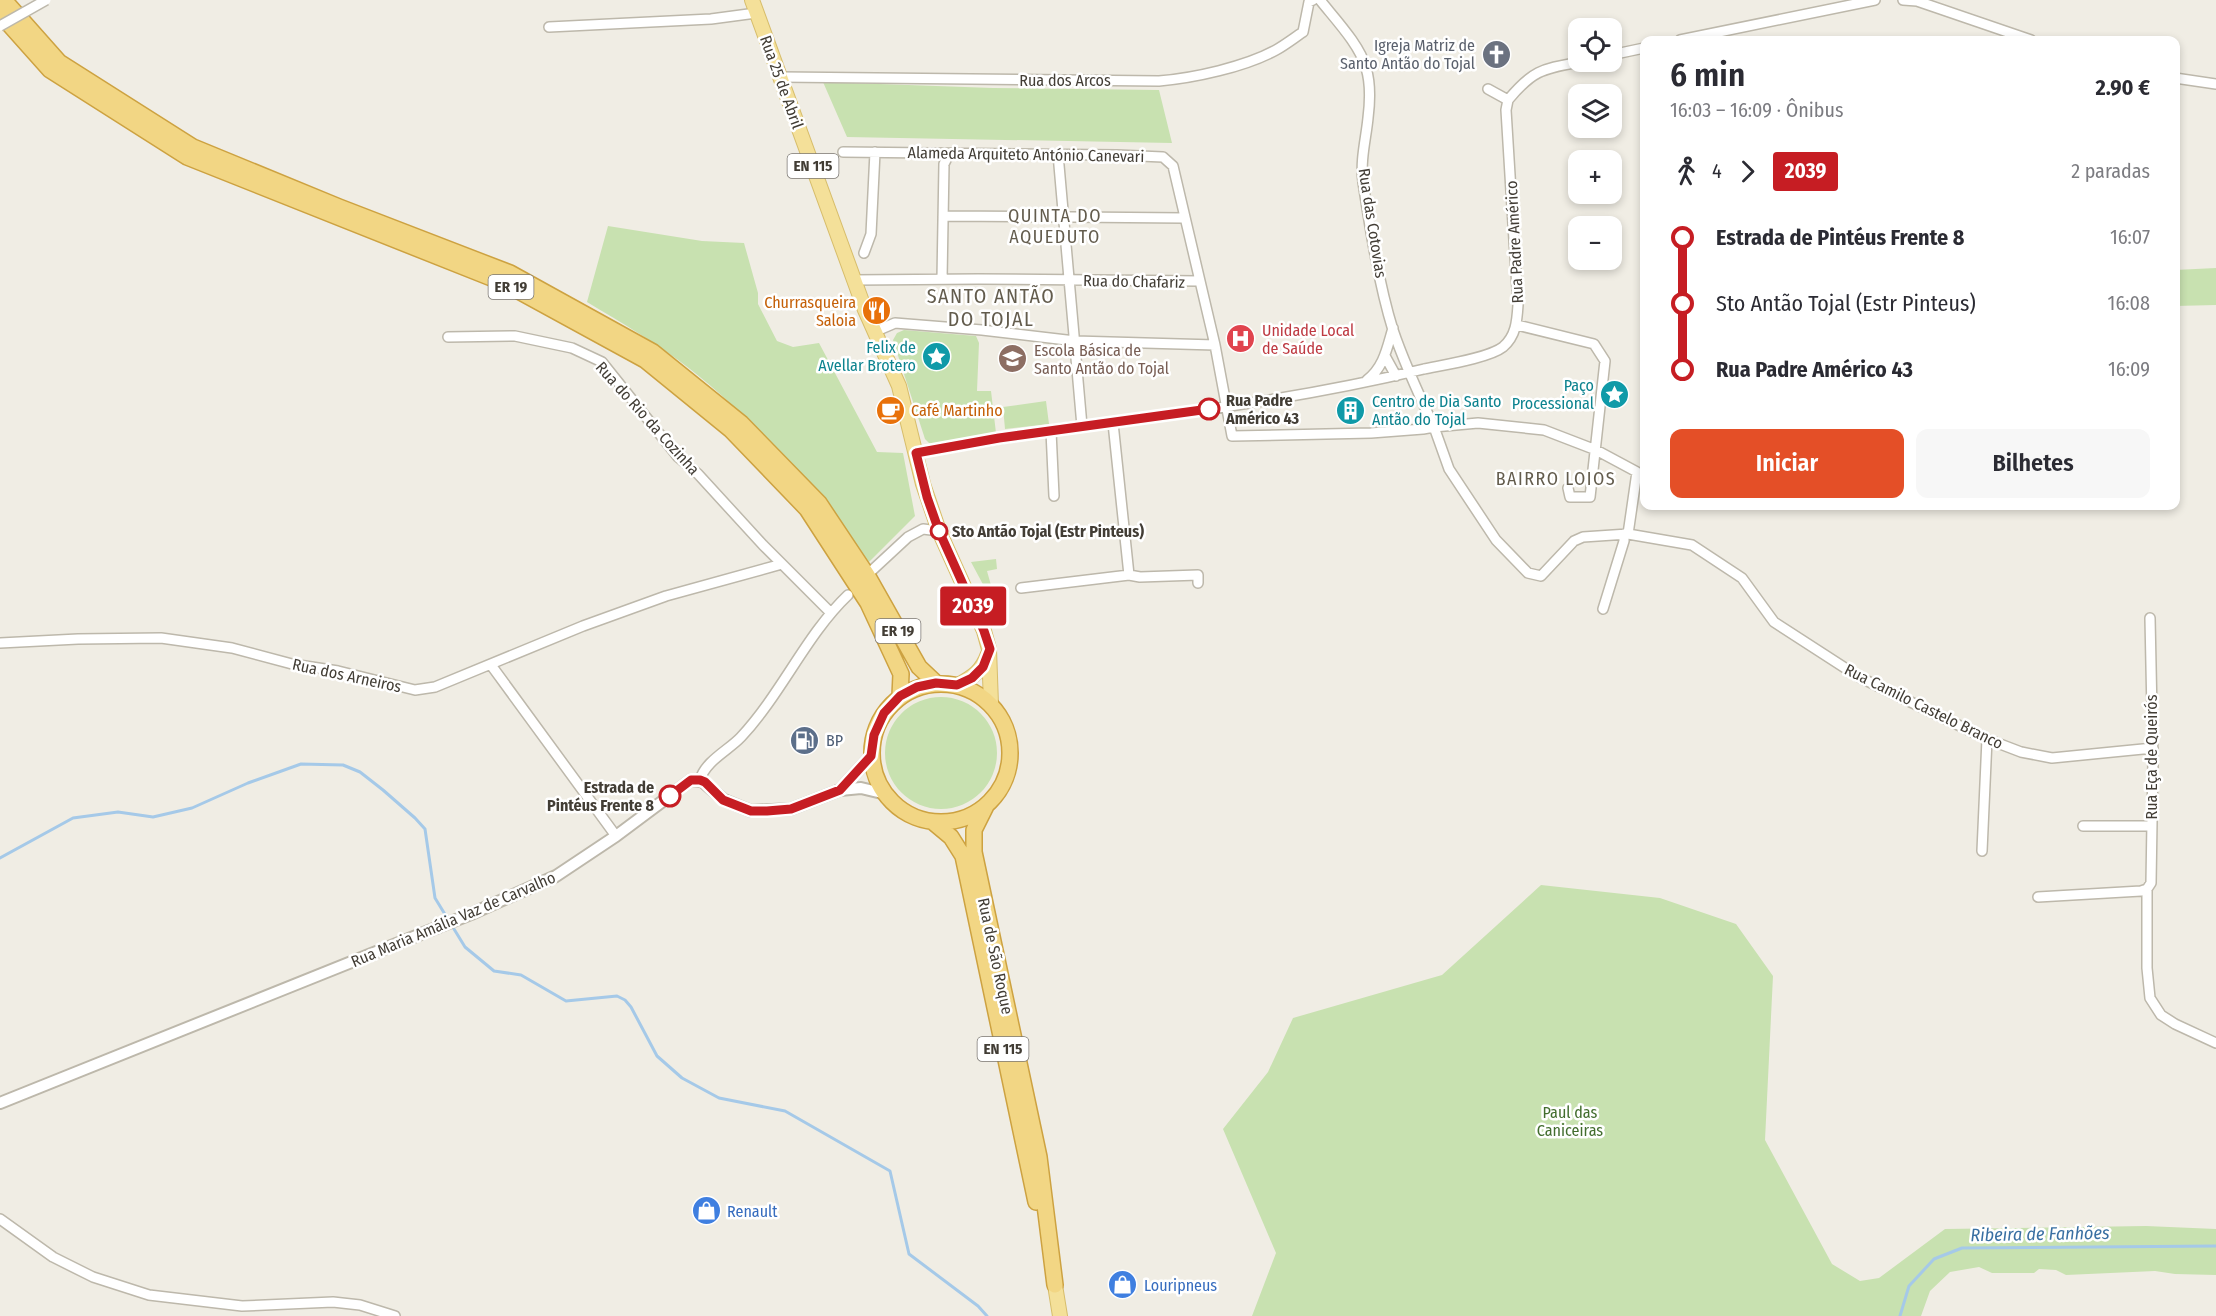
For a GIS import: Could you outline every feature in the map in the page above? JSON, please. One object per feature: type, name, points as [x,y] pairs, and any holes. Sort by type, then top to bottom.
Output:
[{"type":"highway","name":"ER 19","points":[[4,0],[59,62],[194,147],[510,273],[653,351],[741,423],[819,503],[867,575],[919,667],[936,683]]},
{"type":"highway","name":"ER 19","points":[[0,14],[50,70],[187,157],[504,283],[645,360],[731,430],[807,509],[868,603],[901,674],[900,696]]},
{"type":"highway","points":[[936,683],[957,685],[976,693],[992,704],[1005,726],[1010,747],[1009,769],[1000,789],[986,806],[970,816],[952,822],[933,822],[911,816],[891,802],[878,782],[871,756],[874,735],[884,713],[900,696],[917,687],[936,683]]},
{"type":"highway","name":"Rua de São Roque","points":[[986,806],[974,831],[974,852],[1039,1157],[1055,1285]]},
{"type":"highway","name":"Rua de São Roque","points":[[933,822],[951,837],[963,856],[1025,1156],[1055,1285]]},
{"type":"main road","name":"Rua 25 de Abril","points":[[754,6],[874,332]]},
{"type":"main road","name":"EN 115","points":[[874,332],[899,386],[925,490],[939,531],[990,649],[992,704]]},
{"type":"main road","points":[[957,685],[972,678],[983,667],[990,649]]},
{"type":"main road","name":"Rua de São Roque","points":[[1055,1285],[1060,1316]]},
{"type":"street","points":[[0,26],[46,0]]},
{"type":"street","name":"Rua dos Arcos","points":[[782,77],[1150,81],[1182,79],[1232,67],[1275,51],[1303,32],[1309,2],[1313,0]]},
{"type":"street","name":"Rua das Cotovias","points":[[1320,0],[1351,41],[1366,67],[1370,92],[1362,178],[1376,255],[1393,328],[1409,373],[1434,427],[1449,469],[1496,540],[1528,573],[1541,576]]},
{"type":"street","points":[[1700,36],[1875,0]]},
{"type":"street","points":[[1903,0],[1917,1],[2019,36]]},
{"type":"street","points":[[549,27],[711,19],[754,6]]},
{"type":"street","points":[[1622,53],[1640,49]]},
{"type":"street","points":[[1488,89],[1508,100],[1524,81],[1538,72],[1568,65]]},
{"type":"street","points":[[2180,79],[2216,84]]},
{"type":"street","name":"Rua Padre Américo","points":[[916,453],[1082,426],[1228,407],[1409,373],[1489,354],[1502,347],[1511,337],[1517,325],[1518,305],[1506,110],[1508,100]]},
{"type":"street","name":"Alameda Arquiteto António Canevari","points":[[843,152],[1127,155],[1158,156],[1167,159],[1173,166],[1215,345],[1232,436],[1371,433],[1434,427]]},
{"type":"street","points":[[864,253],[871,234],[875,152]]},
{"type":"street","points":[[942,279],[944,164],[953,153]]},
{"type":"street","points":[[1058,154],[1082,426]]},
{"type":"street","points":[[943,216],[1184,218]]},
{"type":"street","name":"Rua do Chafariz","points":[[854,280],[1199,281]]},
{"type":"street","points":[[874,332],[895,323],[1075,341],[1215,345]]},
{"type":"street","points":[[1517,325],[1594,344],[1605,360],[1590,497],[1570,497],[1568,488]]},
{"type":"street","name":"Rua das Cotovias","points":[[1365,382],[1375,374],[1385,356],[1393,328]]},
{"type":"street","name":"Rua do Rio da Cozinha","points":[[448,337],[515,336],[572,348],[602,362],[678,457],[698,474],[830,612]]},
{"type":"street","points":[[1385,356],[1396,375]]},
{"type":"street","points":[[1113,423],[1129,575]]},
{"type":"street","points":[[1434,427],[1478,423],[1544,430],[1596,450],[1637,472],[1626,534],[1603,609]]},
{"type":"street","points":[[1051,431],[1054,496]]},
{"type":"street","points":[[1633,500],[1640,500]]},
{"type":"street","points":[[867,575],[908,537],[923,529],[939,531]]},
{"type":"street","name":"Rua Camilo Castelo Branco","points":[[1541,576],[1574,541],[1583,537],[1626,534],[1692,545],[1742,578],[1774,622],[1859,677],[1987,739],[2021,752],[2052,758],[2153,748]]},
{"type":"street","name":"Rua dos Arneiros","points":[[1,644],[78,639],[161,638],[232,648],[292,664],[338,671],[415,690],[435,687],[583,626],[666,596],[782,564]]},
{"type":"street","points":[[1021,588],[1129,575],[1140,577],[1198,575],[1198,583]]},
{"type":"street","name":"Rua Maria Amália Vaz de Carvalho","points":[[0,1103],[471,914],[556,876],[616,836],[686,783],[700,780],[703,771],[742,736],[782,686],[830,612],[848,595]]},
{"type":"street","name":"Rua Eça de Queirós","points":[[2150,618],[2153,748],[2151,883],[2144,890],[2150,998],[2161,1015],[2216,1043]]},
{"type":"street","points":[[491,664],[616,836]]},
{"type":"street","points":[[1982,851],[1987,739]]},
{"type":"street","points":[[840,790],[871,756]]},
{"type":"street","points":[[700,780],[723,800],[751,811],[791,809],[840,790],[861,788],[886,794]]},
{"type":"street","points":[[2083,826],[2151,826]]},
{"type":"street","points":[[2038,897],[2144,890]]},
{"type":"street","points":[[0,1219],[53,1257],[93,1277],[149,1295],[242,1306],[333,1302],[360,1305],[395,1316]]},
{"type":"green space","points":[[823,82],[993,88],[1159,90],[1172,143],[847,137]]},
{"type":"green space","points":[[608,226],[702,241],[744,243],[758,293],[758,304],[777,341],[793,347],[819,343],[877,452],[903,453],[915,516],[869,562],[786,460],[716,390],[640,334],[587,302]]},
{"type":"green space","points":[[2216,268],[2216,305],[2180,306],[2180,270]]},
{"type":"green space","points":[[904,330],[976,336],[979,343],[977,391],[991,391],[996,433],[935,445],[925,439],[893,340],[897,333]]},
{"type":"green space","points":[[1046,401],[1049,424],[1005,429],[1003,407]]},
{"type":"green space","points":[[996,559],[997,569],[987,571],[992,589],[986,590],[971,562]]},
{"type":"green space","points":[[996,597],[1001,613],[1004,613],[1005,623],[994,624],[988,598]]},
{"type":"green space","points":[[941,697],[962,701],[980,714],[993,732],[997,753],[993,774],[980,792],[962,805],[941,809],[920,805],[902,792],[889,774],[885,753],[889,732],[902,714],[920,701]]},
{"type":"green space","name":"Paul das Caniceiras","points":[[1541,885],[1660,898],[1736,924],[1773,976],[1765,1140],[1832,1264],[1860,1281],[1879,1278],[1945,1229],[2146,1226],[2216,1229],[2216,1275],[2155,1271],[2066,1275],[2056,1270],[2039,1269],[2034,1273],[1992,1273],[1979,1267],[1950,1272],[1930,1291],[1921,1316],[1252,1316],[1276,1253],[1223,1129],[1268,1072],[1293,1018],[1442,975]]},
{"type":"waterway","name":"Ribeira de Fanhões","points":[[0,858],[73,818],[118,812],[153,817],[192,808],[248,783],[301,764],[343,765],[360,772],[425,829],[435,898],[465,947],[494,971],[521,975],[566,1001],[617,996],[625,1000],[657,1056],[682,1078],[719,1098],[785,1111],[890,1171],[909,1254],[978,1306],[987,1316]]},
{"type":"waterway","name":"Ribeira de Fanhões","points":[[1900,1316],[1909,1286],[1934,1259],[1962,1248],[2216,1246]]},
{"type":"bus line","name":"2039","points":[[670,796],[686,783],[696,779],[705,782],[723,800],[751,811],[767,811],[791,809],[840,790],[871,756],[874,735],[884,713],[900,696],[917,687],[936,683],[957,685],[972,678],[983,667],[990,649],[939,531],[923,484],[916,453],[999,438],[1209,409]]},
{"type":"place","name":"Igreja Matriz de Santo Antão do Tojal","points":[[1496,54]]},
{"type":"place","name":"Churrasqueira Saloia","points":[[877,311]]},
{"type":"place","name":"Unidade Local de Saúde","points":[[1241,339]]},
{"type":"place","name":"Felix de Avellar Brotero","points":[[937,356]]},
{"type":"place","name":"Escola Básica de Santo Antão do Tojal","points":[[1013,359]]},
{"type":"place","name":"Paço Processional","points":[[1615,394]]},
{"type":"place","name":"Rua Padre Américo 43","points":[[1209,409]]},
{"type":"place","name":"Café Martinho","points":[[890,410]]},
{"type":"place","name":"Centro de Dia Santo Antão do Tojal","points":[[1351,410]]},
{"type":"place","name":"Sto Antão Tojal (Estr Pinteus)","points":[[939,531]]},
{"type":"place","name":"BP","points":[[805,740]]},
{"type":"place","name":"Estrada de Pintéus Frente 8","points":[[670,796]]},
{"type":"place","name":"Renault","points":[[706,1211]]},
{"type":"place","name":"Louripneus","points":[[1123,1285]]},
{"type":"district","name":"QUINTA DO AQUEDUTO","points":[[1055,226]]},
{"type":"district","name":"SANTO ANTÃO DO TOJAL","points":[[991,308]]},
{"type":"district","name":"BAIRRO LOIOS","points":[[1556,479]]}]
